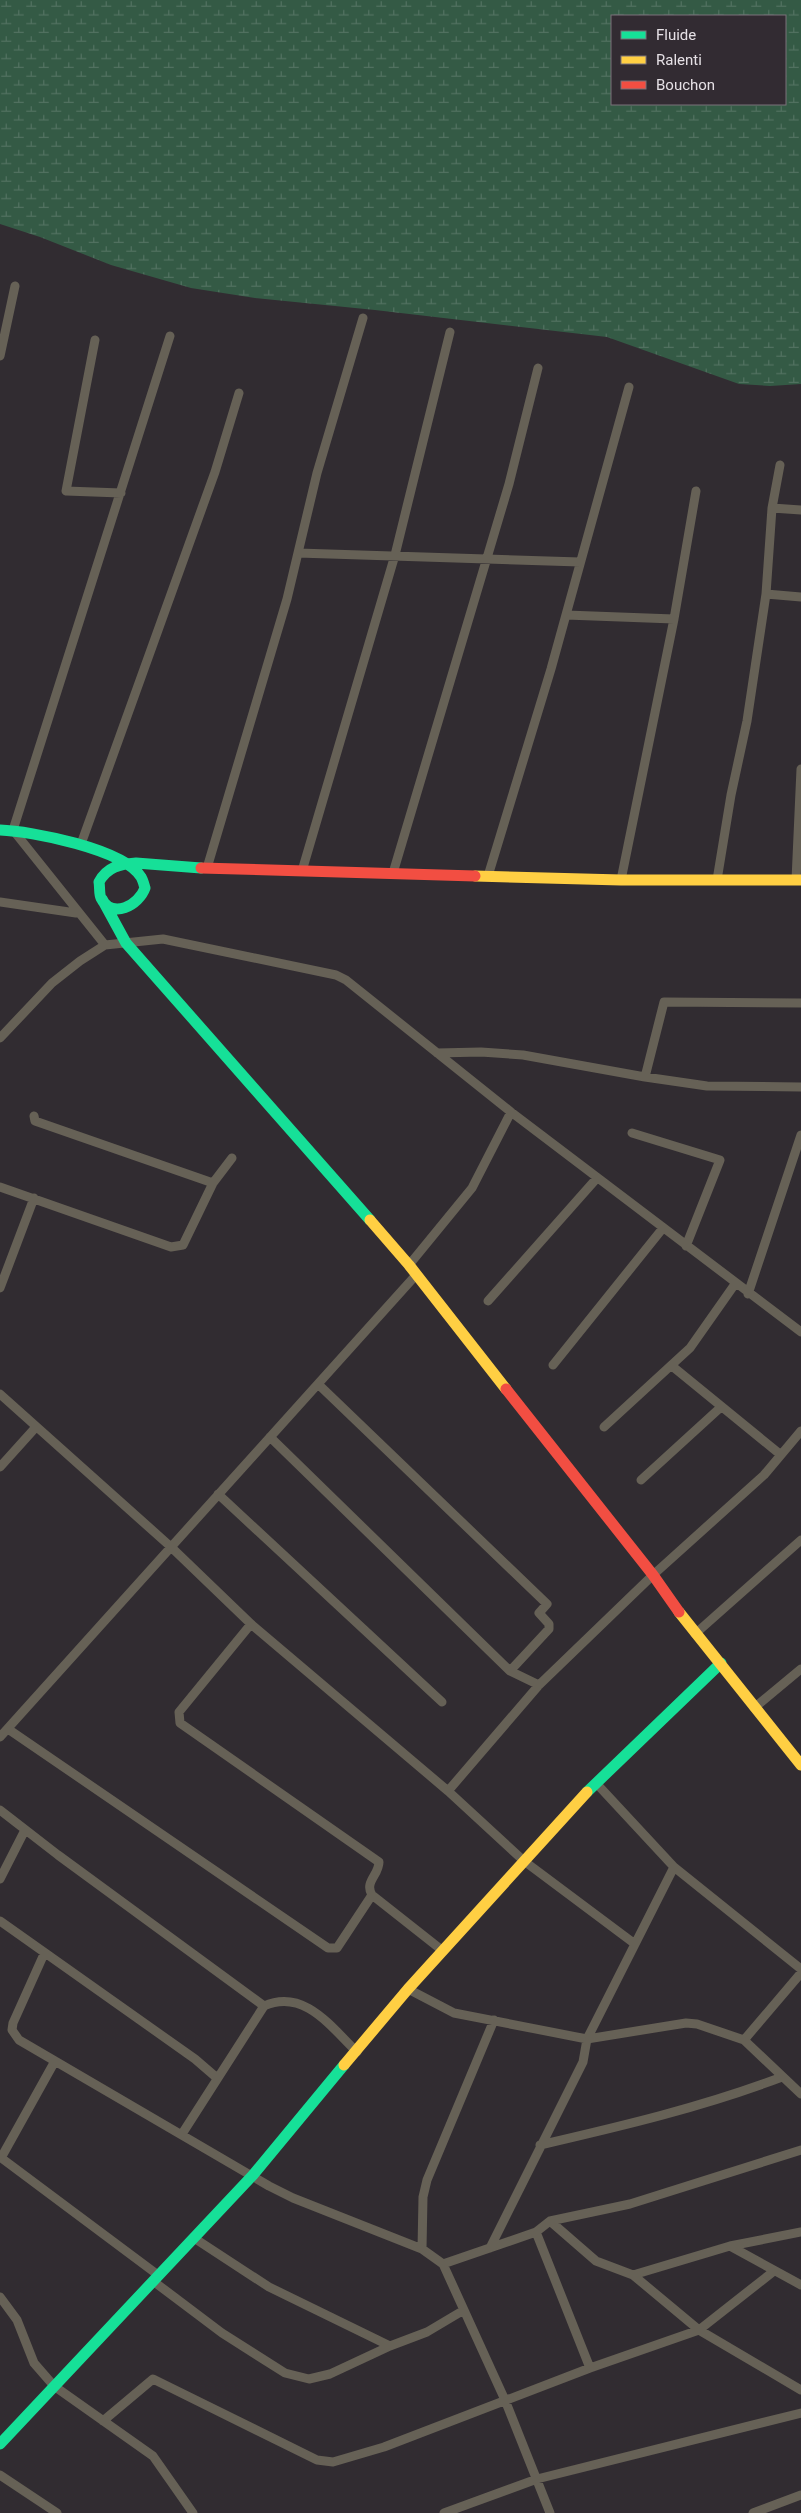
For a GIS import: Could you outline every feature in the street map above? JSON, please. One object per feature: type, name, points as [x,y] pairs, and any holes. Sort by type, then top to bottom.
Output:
[{"type":"street","points":[[0,356],[14,286]]},
{"type":"street","points":[[207,868],[287,599],[317,473],[363,318]]},
{"type":"street","points":[[302,872],[395,556],[450,332]]},
{"type":"street","points":[[13,830],[170,336]]},
{"type":"street","points":[[95,340],[66,492],[121,493]]},
{"type":"street","points":[[393,873],[509,484],[538,368]]},
{"type":"street","points":[[488,876],[566,615],[629,387]]},
{"type":"street","points":[[81,844],[215,472],[239,393]]},
{"type":"street","points":[[716,880],[731,795],[747,722],[766,594],[772,508],[780,465]]},
{"type":"street","points":[[621,880],[674,619],[696,491]]},
{"type":"street","points":[[772,508],[801,510]]},
{"type":"street","points":[[298,553],[580,562]]},
{"type":"street","points":[[766,594],[801,597]]},
{"type":"street","points":[[566,615],[674,619]]},
{"type":"street","points":[[801,769],[799,880],[621,880],[302,872],[126,864],[109,868],[101,877],[99,888],[102,899],[126,943],[416,1274],[653,1575],[695,1634],[721,1663],[754,1708],[801,1765]]},
{"type":"street","points":[[0,830],[45,834],[81,844],[137,870],[143,880],[144,892],[138,902],[129,909],[117,909],[102,899]]},
{"type":"street","points":[[13,830],[76,912],[105,945]]},
{"type":"street","points":[[0,902],[76,912]]},
{"type":"street","points":[[0,1038],[52,983],[80,961],[105,945],[162,939],[336,975],[346,980],[511,1112],[748,1294],[801,1332]]},
{"type":"street","points":[[645,1078],[664,1002],[801,1003]]},
{"type":"street","points":[[437,1053],[481,1052],[523,1055],[645,1078],[707,1086],[801,1087]]},
{"type":"street","points":[[408,1265],[472,1188],[511,1112]]},
{"type":"street","points":[[34,1116],[35,1121],[213,1183]]},
{"type":"street","points":[[632,1133],[720,1160],[686,1246]]},
{"type":"street","points":[[748,1294],[801,1135]]},
{"type":"street","points":[[0,1187],[170,1247],[178,1247],[183,1245],[213,1183],[232,1158]]},
{"type":"street","points":[[488,1301],[597,1178]]},
{"type":"street","points":[[0,1288],[34,1198]]},
{"type":"street","points":[[553,1365],[663,1228]]},
{"type":"street","points":[[0,1737],[416,1274]]},
{"type":"street","points":[[604,1427],[672,1366],[697,1338],[735,1284]]},
{"type":"street","points":[[672,1366],[781,1455]]},
{"type":"street","points":[[318,1384],[547,1604],[539,1613],[549,1624],[549,1629],[510,1671]]},
{"type":"street","points":[[0,1394],[171,1547],[251,1624],[448,1791],[524,1861],[635,1944]]},
{"type":"street","points":[[641,1480],[720,1407]]},
{"type":"street","points":[[0,1467],[36,1427]]},
{"type":"street","points":[[448,1791],[539,1684],[653,1575],[764,1474],[801,1431]]},
{"type":"street","points":[[270,1437],[510,1671],[539,1684]]},
{"type":"street","points":[[218,1494],[442,1702]]},
{"type":"street","points":[[695,1634],[801,1540]]},
{"type":"street","points":[[251,1624],[179,1712],[178,1719],[180,1723],[379,1862],[380,1866],[368,1889],[372,1895],[443,1951]]},
{"type":"street","points":[[0,2444],[252,2175],[408,1990],[596,1783],[721,1663]]},
{"type":"street","points":[[754,1708],[801,1669]]},
{"type":"street","points":[[8,1729],[328,1948],[337,1948],[372,1895]]},
{"type":"street","points":[[596,1783],[674,1866],[801,1971],[744,2040]]},
{"type":"street","points":[[0,1810],[264,2006]]},
{"type":"street","points":[[0,1879],[25,1830]]},
{"type":"street","points":[[490,2248],[582,2062],[587,2039],[674,1866]]},
{"type":"street","points":[[0,1921],[44,1954],[189,2054],[217,2078]]},
{"type":"street","points":[[44,1954],[12,2023],[12,2030],[19,2040],[293,2198],[422,2249],[443,2264],[505,2400],[550,2513]]},
{"type":"street","points":[[408,1990],[454,2013],[587,2039],[686,2023],[697,2024],[744,2040],[801,2094]]},
{"type":"street","points":[[182,2134],[264,2006],[276,2001],[290,2001],[309,2006],[357,2052]]},
{"type":"street","points":[[422,2249],[422,2197],[427,2180],[494,2020]]},
{"type":"street","points":[[55,2061],[0,2157],[222,2333],[285,2373],[309,2379],[330,2374],[390,2346],[427,2332],[464,2310]]},
{"type":"street","points":[[540,2145],[662,2116],[735,2095],[782,2077]]},
{"type":"street","points":[[443,2264],[536,2232],[550,2221],[630,2204],[801,2150]]},
{"type":"street","points":[[550,2221],[596,2261],[633,2275],[699,2330],[801,2390]]},
{"type":"street","points":[[536,2232],[590,2368]]},
{"type":"street","points":[[633,2275],[730,2246],[801,2232]]},
{"type":"street","points":[[194,2238],[269,2288],[334,2317],[390,2346]]},
{"type":"street","points":[[730,2246],[801,2285]]},
{"type":"street","points":[[103,2421],[153,2379],[317,2460],[333,2462],[384,2447],[590,2368],[699,2330],[774,2271]]},
{"type":"street","points":[[0,2297],[18,2320],[34,2363],[54,2386],[153,2456],[193,2513]]},
{"type":"street","points":[[444,2513],[537,2479],[801,2413]]},
{"type":"street","points":[[0,2475],[56,2513]]},
{"type":"street","points":[[753,2513],[801,2495]]},
{"type":"green space","points":[[0,0],[801,0],[801,384],[770,386],[739,384],[607,337],[255,298],[191,288],[111,265],[40,237],[0,224]]},
{"type":"traffic: fast","points":[[0,830],[33,834],[76,843],[116,858],[131,867],[141,877],[145,888],[137,900],[125,908],[112,908],[106,905],[101,898],[99,882],[114,867],[125,864],[130,863],[136,863],[201,868]]},
{"type":"traffic: fast","points":[[102,899],[126,943],[370,1220]]},
{"type":"traffic: fast","points":[[587,1792],[721,1663]]},
{"type":"traffic: fast","points":[[0,2444],[253,2175],[344,2065]]},
{"type":"traffic: slow","points":[[475,876],[621,880],[801,880]]},
{"type":"traffic: slow","points":[[370,1220],[409,1265],[506,1389]]},
{"type":"traffic: slow","points":[[679,1612],[801,1765]]},
{"type":"traffic: slow","points":[[344,2065],[408,1989],[587,1792]]},
{"type":"traffic: jam","points":[[201,868],[475,876]]},
{"type":"traffic: jam","points":[[506,1389],[653,1575],[679,1612]]}]
